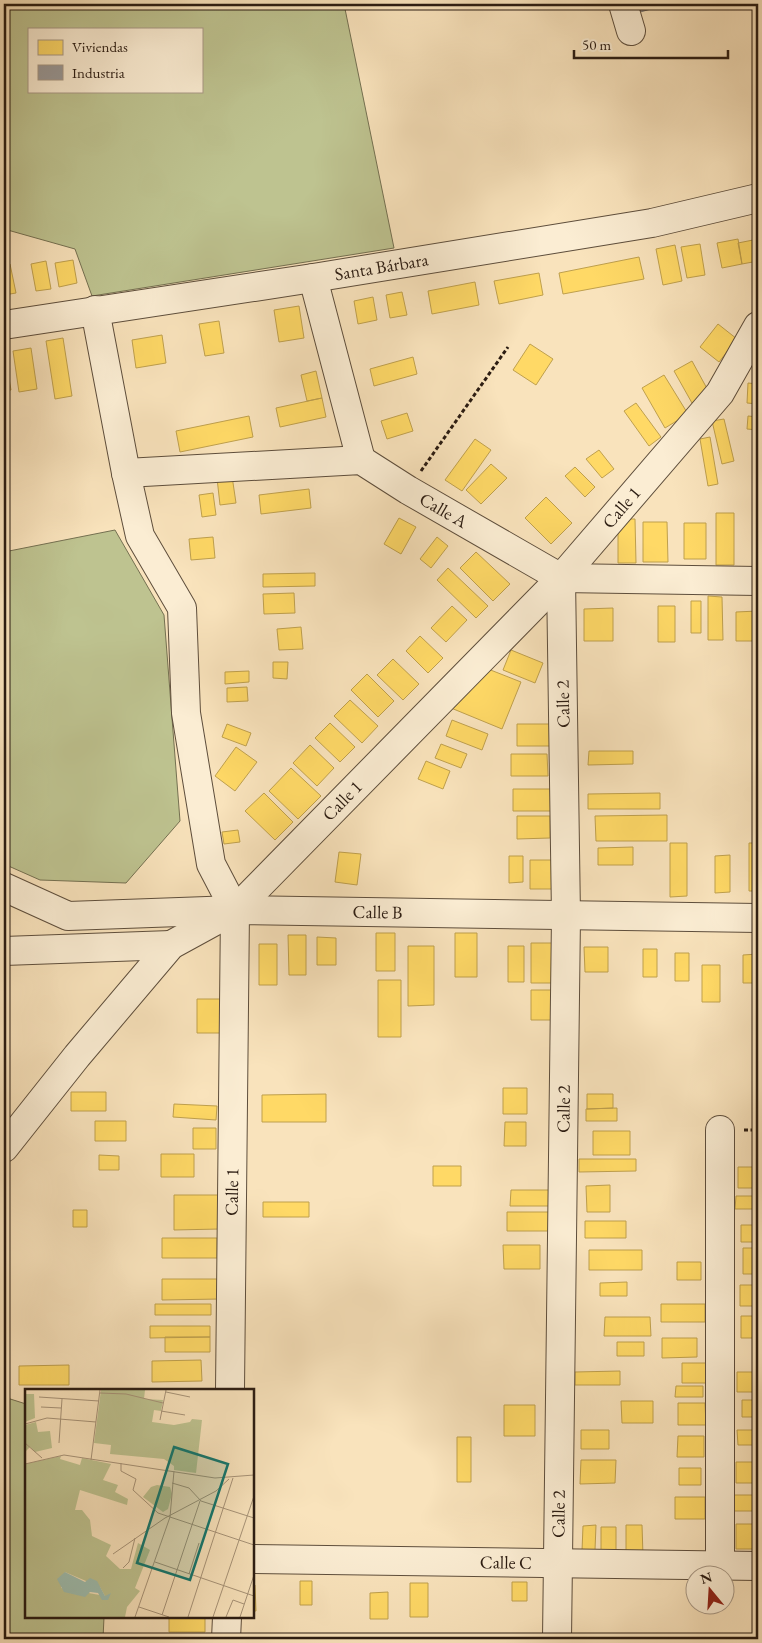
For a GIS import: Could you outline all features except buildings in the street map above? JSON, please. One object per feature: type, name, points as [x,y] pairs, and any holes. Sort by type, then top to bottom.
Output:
[{"type":"street","points":[[623,4],[631,31]]},
{"type":"street","name":"Santa Bárbara","points":[[4,325],[313,278],[652,223],[758,198]]},
{"type":"street","points":[[126,473],[361,460],[313,278]]},
{"type":"street","points":[[4,1148],[77,1056],[171,945],[235,910],[211,864],[186,713],[182,608],[140,536],[95,310]]},
{"type":"street","name":"Calle 1","points":[[230,1389],[235,910],[561,578],[720,393],[758,326]]},
{"type":"street","name":"Calle A","points":[[361,460],[408,490],[561,578],[758,581]]},
{"type":"street","name":"Calle 2","points":[[557,1639],[566,916],[561,578]]},
{"type":"street","name":"Calle B","points":[[4,887],[68,916],[235,910],[758,918]]},
{"type":"street","points":[[4,951],[171,945]]},
{"type":"street","points":[[720,1130],[720,1566]]},
{"type":"street","name":"Calle C","points":[[254,1559],[684,1566]]},
{"type":"street","name":"Calle C","points":[[734,1567],[758,1566]]},
{"type":"street","points":[[226,1639],[227,1618]]},
{"type":"path","points":[[408,490],[508,347]]},
{"type":"green space","points":[[4,4],[344,4],[394,248],[92,296],[75,249],[4,229]]},
{"type":"green space","points":[[115,530],[164,615],[180,821],[126,883],[40,880],[4,864],[4,552]]},
{"type":"green space","points":[[4,1397],[25,1404],[25,1618],[104,1618],[103,1639],[4,1639]]}]
